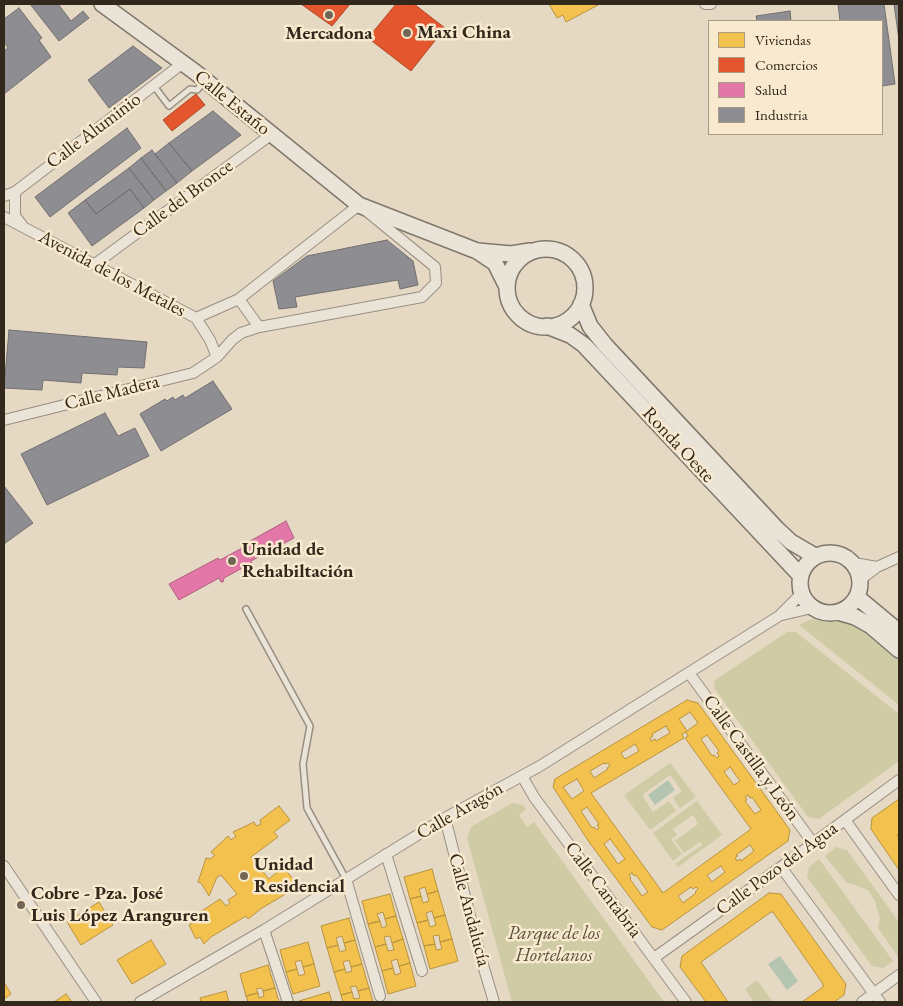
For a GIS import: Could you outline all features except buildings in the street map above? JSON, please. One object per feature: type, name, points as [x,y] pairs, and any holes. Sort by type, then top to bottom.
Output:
[{"type":"main road","name":"Calle Estaño","points":[[102,4],[205,80],[359,206],[477,251],[495,263],[507,287]]},
{"type":"main road","name":"Calle Estaño","points":[[477,251],[511,254],[538,250]]},
{"type":"main road","points":[[538,250],[556,251],[572,259],[580,269],[584,280],[581,304],[575,313],[568,320],[548,326],[535,325],[524,320],[515,311],[509,300],[507,287],[509,274],[516,263],[526,254],[538,250]]},
{"type":"main road","name":"Ronda Oeste","points":[[581,304],[590,326],[604,345],[777,529],[791,542],[815,556]]},
{"type":"main road","name":"Ronda Oeste","points":[[548,326],[570,335],[584,345],[800,575]]},
{"type":"main road","points":[[838,612],[852,603],[857,597],[860,580],[854,563],[846,556],[836,552],[825,552],[808,561],[800,575],[801,594],[812,608],[820,612],[838,612],[855,617],[871,626],[899,650]]},
{"type":"main road","points":[[857,597],[899,632]]},
{"type":"street","points":[[705,4],[711,4]]},
{"type":"street","name":"Calle Aluminio","points":[[4,196],[15,192],[183,63]]},
{"type":"street","name":"Calle del Bronce","points":[[95,264],[272,134]]},
{"type":"street","points":[[15,192],[15,216],[24,227]]},
{"type":"street","name":"Calle Estaño","points":[[259,327],[422,297],[436,283],[434,267],[359,206]]},
{"type":"street","name":"Avenida de los Metales","points":[[4,217],[196,318],[239,299],[359,206]]},
{"type":"street","points":[[239,299],[259,327]]},
{"type":"street","points":[[196,318],[210,340],[216,357]]},
{"type":"street","name":"Calle Madera","points":[[4,420],[193,373],[216,357],[232,340],[242,333],[259,327]]},
{"type":"street","points":[[860,580],[877,567],[899,557]]},
{"type":"street","points":[[854,563],[877,567]]},
{"type":"street","name":"Calle Aragón","points":[[140,1002],[264,930],[445,818],[522,776],[689,673],[779,616],[801,594]]},
{"type":"street","name":"Calle Aragón","points":[[779,616],[812,608]]},
{"type":"street","name":"Calle Castilla y León","points":[[689,673],[813,843]]},
{"type":"street","name":"Calle Cantabria","points":[[522,776],[534,797],[686,1002]]},
{"type":"street","name":"Calle Pozo del Agua","points":[[654,958],[899,780]]},
{"type":"street","name":"Calle Andalucía","points":[[445,818],[494,1002]]},
{"type":"street","points":[[845,820],[899,895]]},
{"type":"street","points":[[386,854],[422,971]]},
{"type":"street","points":[[4,866],[96,1002]]},
{"type":"street","points":[[781,867],[877,998]]},
{"type":"street","points":[[346,879],[380,996]]},
{"type":"street","points":[[264,930],[288,1002]]},
{"type":"street","points":[[862,1002],[877,998],[899,975]]},
{"type":"lane","points":[[154,86],[169,106],[190,89],[197,90],[205,80]]},
{"type":"lane","points":[[246,609],[310,726],[303,764],[307,808],[346,879]]},
{"type":"green space","points":[[812,619],[825,622],[841,619],[855,623],[899,657],[899,705],[799,625]]},
{"type":"green space","points":[[787,632],[796,632],[899,714],[899,761],[819,819],[808,817],[714,688],[715,680]]},
{"type":"green space","points":[[670,763],[696,797],[680,808],[673,798],[682,791],[670,775],[642,795],[653,812],[669,801],[676,811],[650,830],[624,795]]},
{"type":"green space","points":[[697,801],[722,835],[678,867],[675,864],[702,845],[700,842],[684,853],[675,841],[698,824],[693,815],[673,829],[677,835],[671,839],[682,854],[673,861],[653,833]]},
{"type":"green space","name":"Parque de los Hortelanos","points":[[512,803],[523,805],[526,809],[519,815],[527,827],[534,822],[664,1002],[512,1002],[467,838],[471,827]]},
{"type":"green space","points":[[836,847],[847,850],[899,922],[898,957],[878,928],[880,918],[874,899],[868,890],[846,882],[825,856]]},
{"type":"green space","points":[[819,859],[893,961],[883,968],[872,966],[807,877],[809,867]]},
{"type":"green space","points":[[757,980],[773,1002],[754,1002],[745,989]]},
{"type":"shaded area","points":[[668,780],[675,790],[655,805],[648,795]]},
{"type":"shaded area","points":[[780,956],[798,981],[787,990],[768,964]]},
{"type":"place","name":"Mercadona","points":[[329,15]]},
{"type":"place","name":"Maxi China","points":[[407,33]]},
{"type":"place","name":"Unidad de Rehabiltación","points":[[232,561]]},
{"type":"place","name":"Unidad Residencial","points":[[244,876]]},
{"type":"place","name":"Cobre - Pza. José Luis López Aranguren","points":[[21,905]]}]
